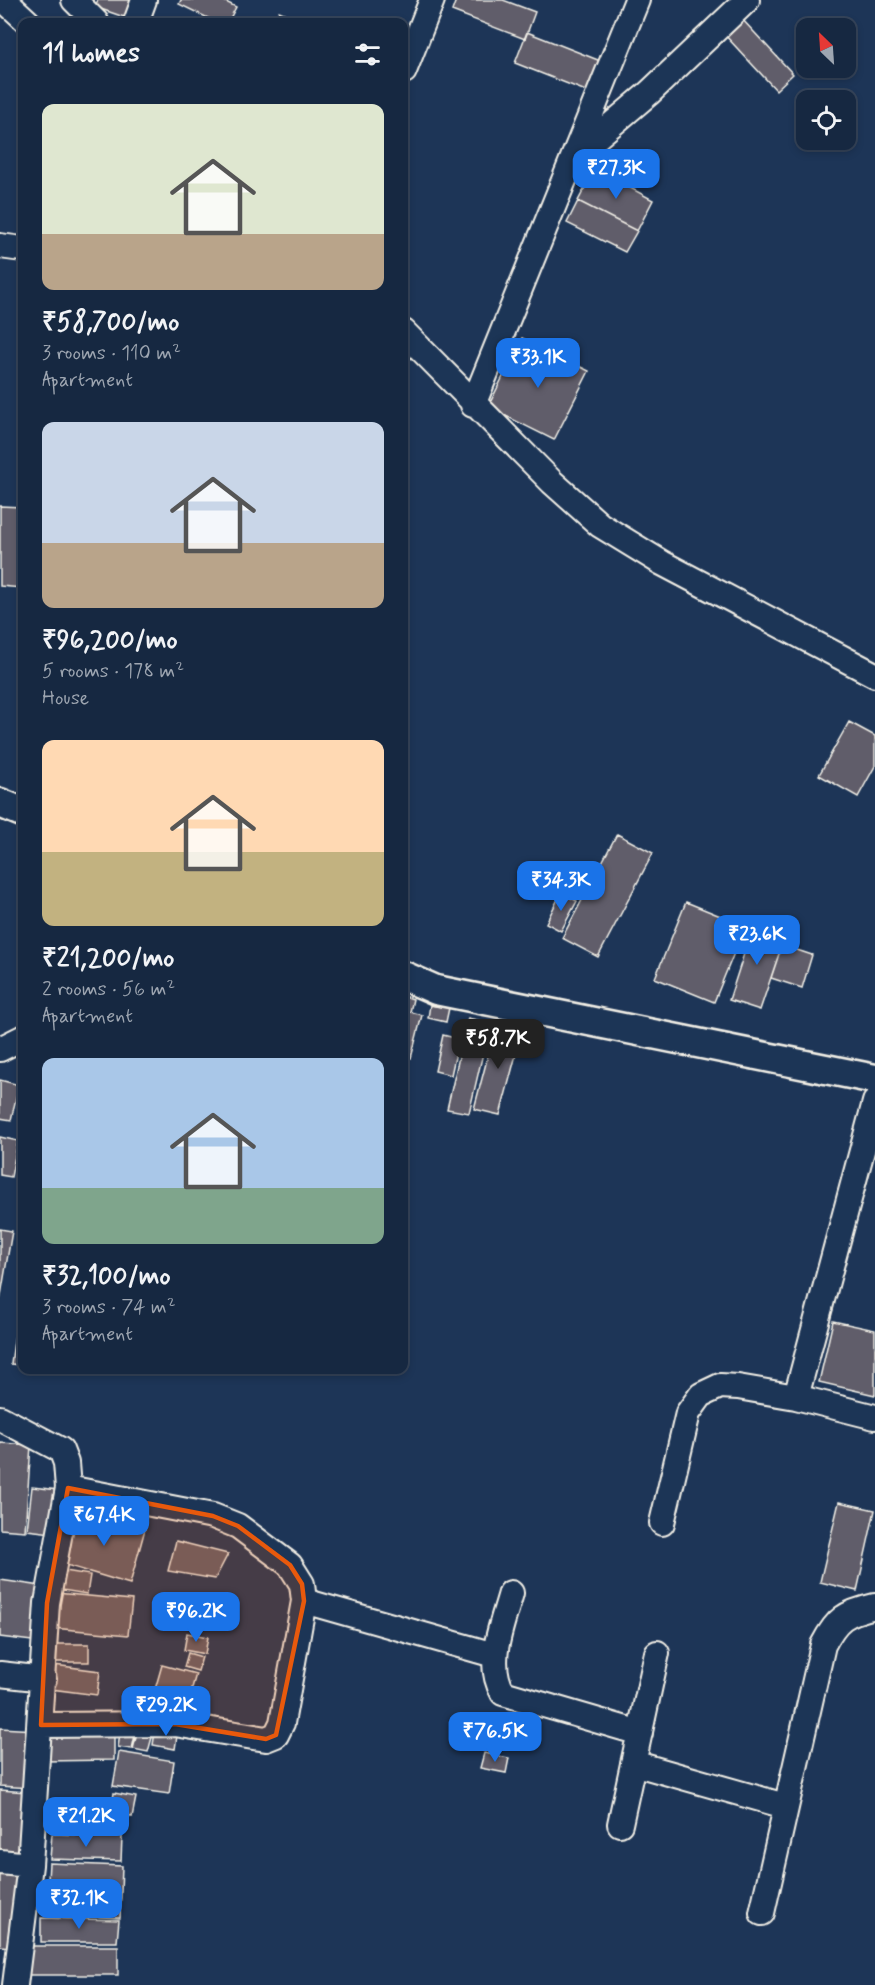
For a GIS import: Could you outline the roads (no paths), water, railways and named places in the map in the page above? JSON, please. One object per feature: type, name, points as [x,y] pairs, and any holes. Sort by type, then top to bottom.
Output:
[{"type":"street","points":[[4,0],[24,18]]},
{"type":"street","points":[[74,0],[92,18]]},
{"type":"street","points":[[137,18],[144,0]]},
{"type":"street","points":[[408,61],[432,0]]},
{"type":"street","points":[[473,405],[637,0]]},
{"type":"street","points":[[575,156],[649,93],[747,0]]},
{"type":"street","points":[[0,246],[18,248]]},
{"type":"street","points":[[408,336],[473,405],[600,525],[662,563],[875,675]]},
{"type":"street","points":[[0,803],[18,810]]},
{"type":"street","points":[[408,978],[436,990],[875,1079]]},
{"type":"street","points":[[0,1049],[18,1040]]},
{"type":"street","points":[[796,1397],[875,1102]]},
{"type":"street","points":[[662,1523],[688,1413],[701,1395],[720,1386],[738,1386],[796,1397],[875,1417]]},
{"type":"street","points":[[0,1418],[61,1450],[66,1463],[68,1488],[47,1603],[44,1679],[30,1865],[10,1978]]},
{"type":"street","points":[[41,1725],[175,1724],[266,1739],[276,1735],[282,1723],[304,1601],[302,1584],[291,1565],[238,1526],[213,1516],[68,1488]]},
{"type":"street","points":[[511,1593],[494,1655],[495,1679],[503,1693],[640,1733]]},
{"type":"street","points":[[304,1601],[494,1655]]},
{"type":"street","points":[[762,1912],[823,1645],[833,1625],[849,1612],[875,1606]]},
{"type":"street","points":[[620,1824],[657,1653]]},
{"type":"street","points":[[0,1674],[44,1679]]},
{"type":"street","points":[[633,1763],[785,1806]]},
{"type":"street","points":[[0,1862],[30,1865]]}]
